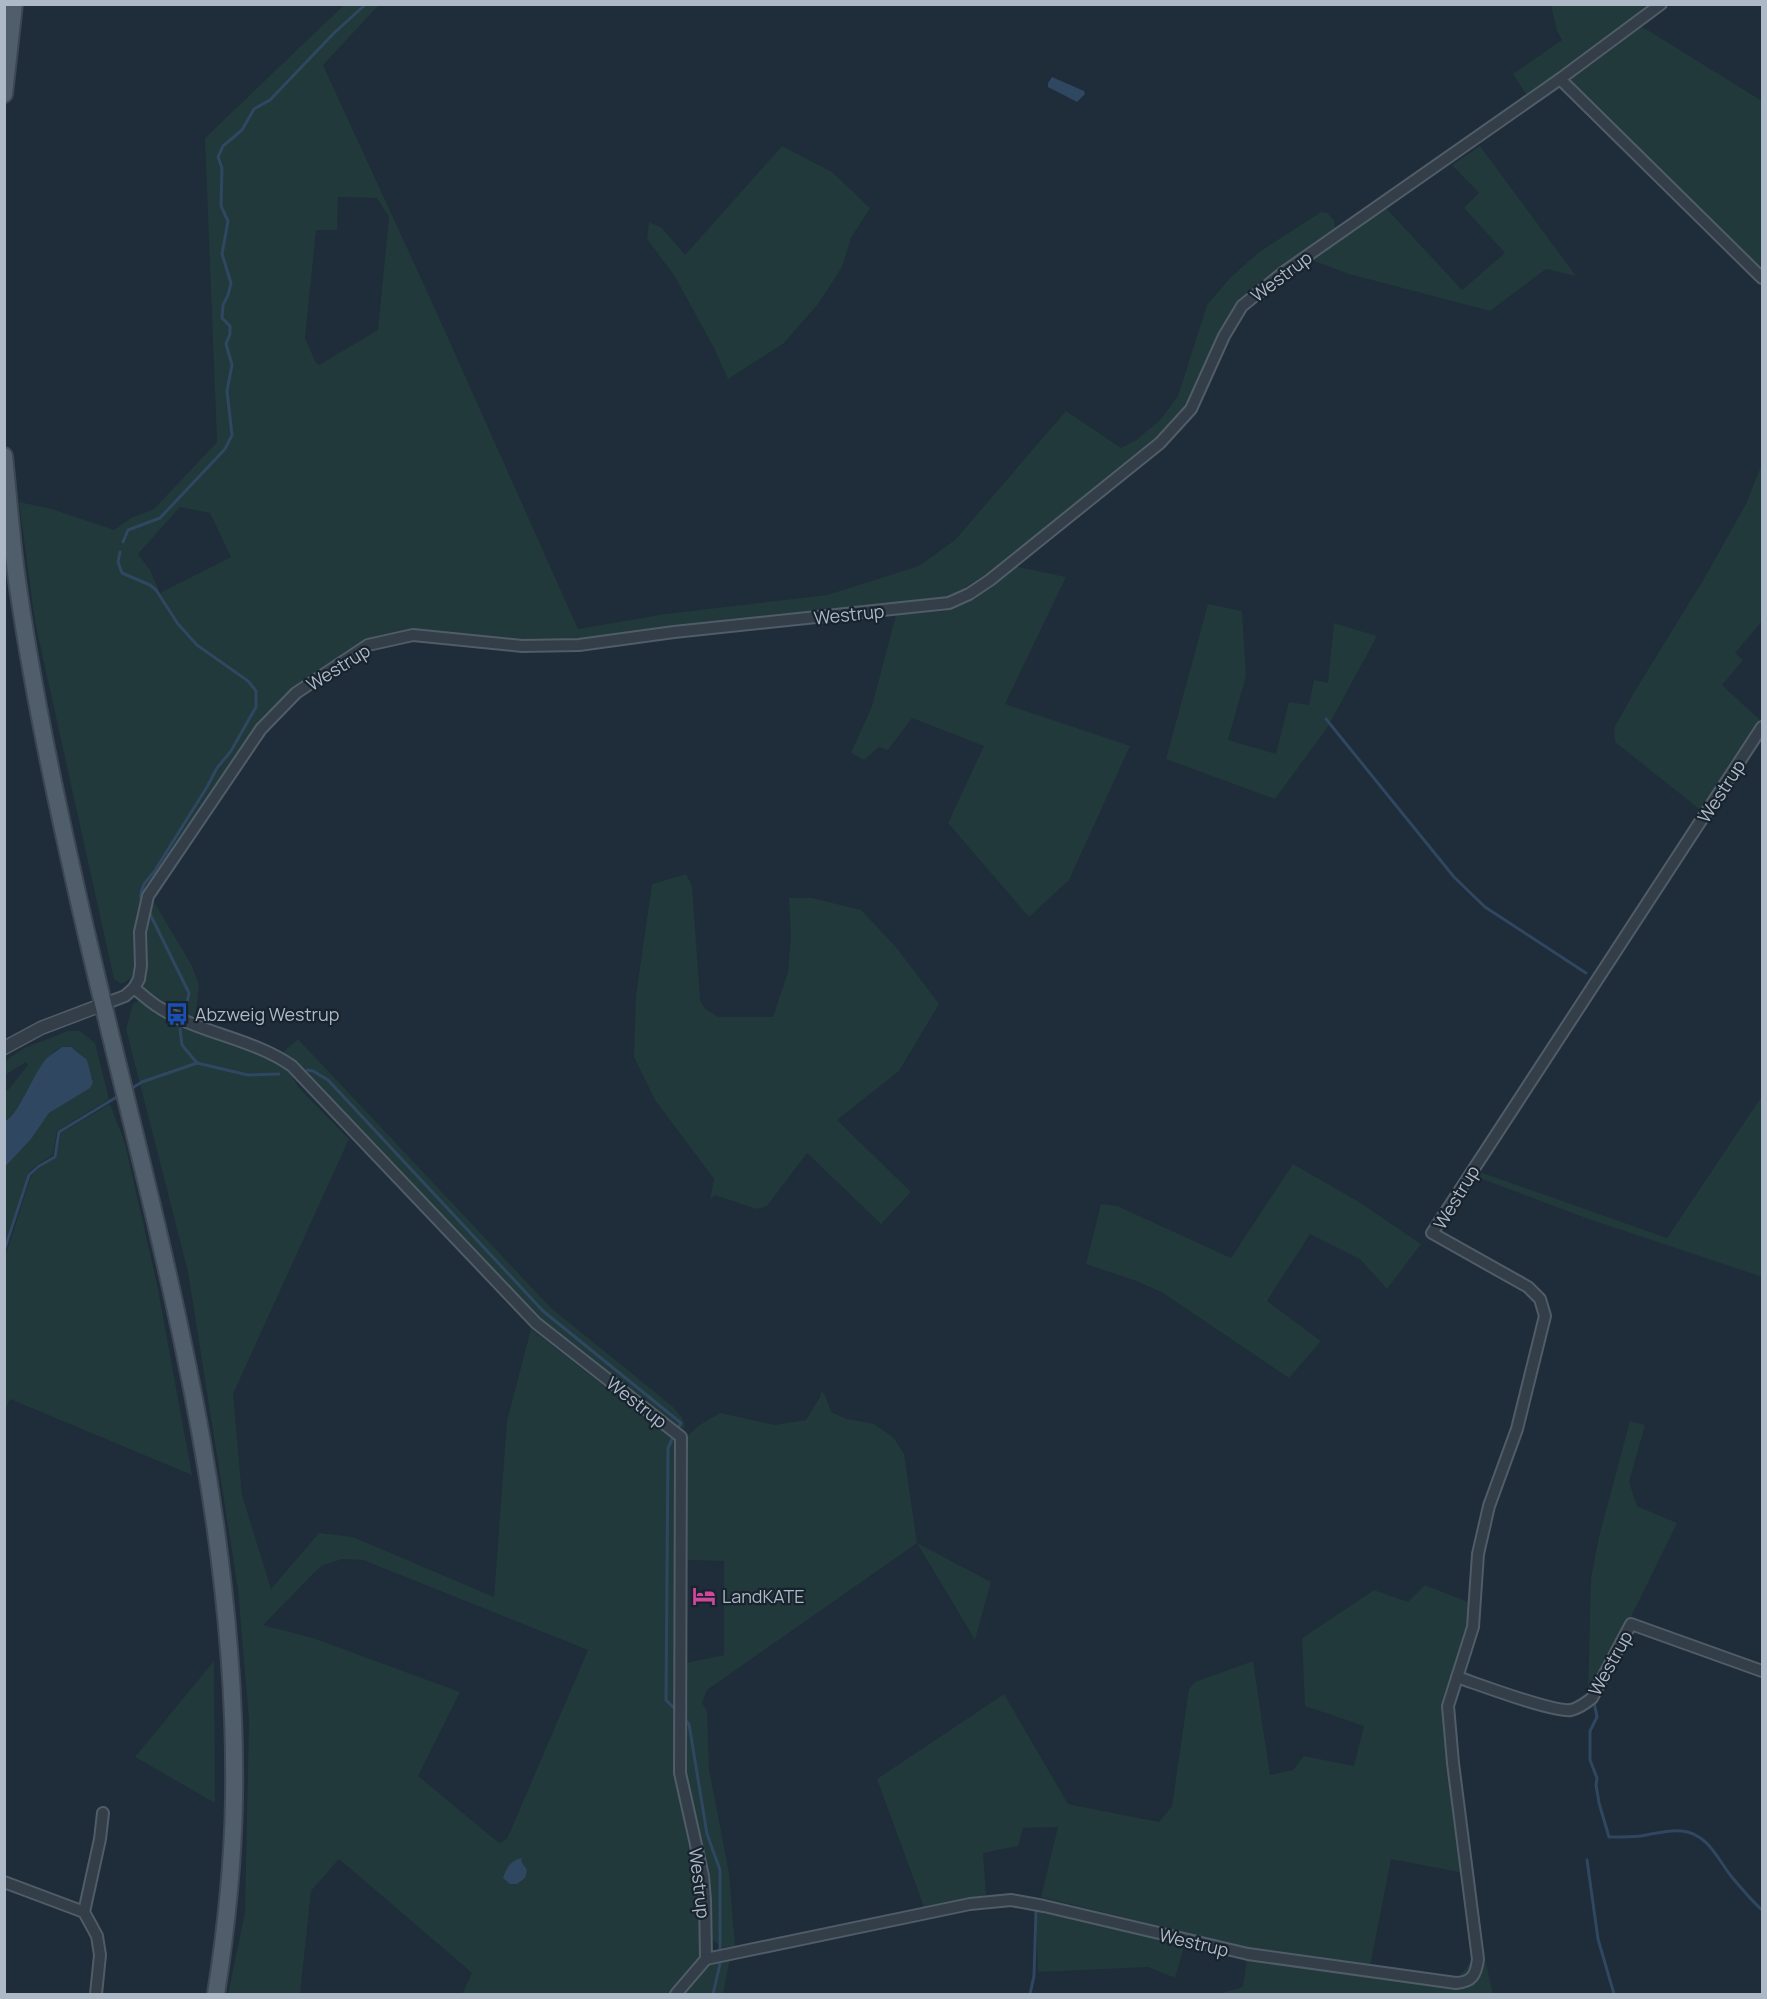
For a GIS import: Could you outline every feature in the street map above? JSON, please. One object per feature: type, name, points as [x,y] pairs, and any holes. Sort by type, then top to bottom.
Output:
[{"type":"main road","points":[[4,94],[14,4]]},
{"type":"main road","points":[[4,456],[16,571],[51,773],[168,1275],[195,1403],[212,1504],[224,1599],[232,1704],[234,1797],[230,1890],[216,1995]]},
{"type":"street","name":"Westrup","points":[[1660,4],[1560,79],[1284,272],[1242,306],[1224,336],[1191,410],[1160,443],[990,580],[969,594],[949,603],[674,632],[579,645],[522,646],[413,635],[368,645],[296,693],[254,739],[148,896],[140,932],[141,966],[134,988],[159,1008],[176,1017],[276,1054],[291,1066],[536,1323],[681,1437],[680,1773],[703,1876],[706,1959],[970,1904],[1011,1900],[1248,1954],[1464,1983],[1472,1979],[1477,1970],[1478,1959],[1448,1706],[1473,1627],[1478,1554],[1489,1506],[1517,1429],[1545,1316],[1540,1299],[1528,1287],[1432,1233],[1762,727]]},
{"type":"street","points":[[1560,79],[1762,278]]},
{"type":"street","points":[[4,1048],[41,1028],[125,996],[134,988]]},
{"type":"street","name":"Westrup","points":[[1456,1677],[1550,1707],[1572,1710],[1592,1698],[1631,1624],[1762,1671]]},
{"type":"street","points":[[96,1995],[100,1954],[97,1936],[84,1912],[104,1813]]},
{"type":"street","points":[[4,1882],[84,1912]]},
{"type":"street","points":[[676,1995],[706,1959]]},
{"type":"green space","points":[[344,5],[379,5],[323,65],[578,629],[665,614],[827,595],[919,566],[955,540],[1066,411],[1121,448],[1136,440],[1160,420],[1178,396],[1207,305],[1230,278],[1259,252],[1321,212],[1327,213],[1334,220],[1336,232],[1240,305],[1189,409],[1159,441],[1012,558],[943,601],[581,643],[522,643],[412,632],[365,643],[293,690],[146,895],[138,966],[131,978],[122,984],[114,979],[35,622],[19,502],[52,509],[114,530],[131,518],[154,509],[217,442],[205,138]],"holes":[[[338,197],[377,198],[389,217],[378,330],[319,365],[305,338],[316,230],[337,230]],[[180,507],[210,513],[231,557],[160,593],[150,570],[138,554]]]},
{"type":"green space","points":[[1551,5],[1655,5],[1528,97],[1513,74],[1562,40],[1557,31]]},
{"type":"green space","points":[[1641,26],[1762,101],[1762,271],[1566,82]]},
{"type":"green space","points":[[782,146],[832,172],[870,208],[851,238],[842,267],[818,304],[784,343],[728,379],[712,344],[674,275],[647,239],[649,222],[662,228],[685,255]]},
{"type":"green space","points":[[1480,146],[1576,276],[1546,269],[1490,311],[1349,274],[1309,259],[1386,208],[1462,290],[1505,253],[1464,208],[1479,193],[1452,165]]},
{"type":"green space","points":[[1762,464],[1762,621],[1735,653],[1743,660],[1722,685],[1762,722],[1762,725],[1703,812],[1615,742],[1614,728],[1746,504]]},
{"type":"green space","points":[[1014,566],[1066,577],[1005,704],[1130,746],[1069,880],[1029,917],[948,823],[984,746],[912,718],[888,750],[879,747],[864,760],[851,753],[872,706],[896,615],[945,611]]},
{"type":"green space","points":[[1208,604],[1242,611],[1246,676],[1228,740],[1276,754],[1289,702],[1309,705],[1314,680],[1328,683],[1334,623],[1377,636],[1327,728],[1275,799],[1166,759]]},
{"type":"green space","points":[[686,874],[692,886],[700,1000],[705,1009],[719,1017],[773,1017],[788,972],[791,936],[789,898],[812,898],[861,910],[896,947],[939,1004],[899,1071],[837,1120],[911,1192],[881,1224],[807,1153],[767,1206],[757,1209],[715,1195],[710,1200],[714,1179],[655,1100],[634,1057],[636,995],[652,884]]},
{"type":"green space","points":[[151,897],[192,966],[199,985],[195,1020],[157,1002],[147,993],[144,985],[143,946]]},
{"type":"green space","points":[[142,998],[271,1056],[289,1070],[298,1087],[349,1139],[233,1394],[242,1495],[271,1589],[319,1533],[353,1537],[494,1597],[507,1421],[531,1329],[675,1441],[677,1772],[702,1900],[701,1949],[697,1962],[672,1994],[462,1994],[472,1973],[339,1859],[311,1891],[300,1994],[228,1994],[245,1912],[249,1720],[238,1589],[188,1272],[126,1029],[133,1004]],"holes":[[[342,1559],[363,1560],[588,1650],[507,1839],[499,1843],[418,1776],[460,1692],[313,1638],[263,1625],[321,1566]]]},
{"type":"green space","points":[[68,1031],[80,1031],[95,1043],[109,1099],[57,1131],[53,1155],[28,1173],[5,1243],[5,1167],[31,1139],[49,1113],[79,1094],[93,1079],[86,1060],[81,1055],[69,1047],[60,1048],[42,1065],[19,1106],[5,1121],[5,1091],[28,1065],[26,1062],[5,1075],[5,1061],[24,1048]]},
{"type":"green space","points":[[298,1039],[551,1308],[672,1406],[682,1417],[685,1426],[680,1433],[536,1322],[281,1054]]},
{"type":"green space","points":[[1762,1096],[1762,1277],[1583,1217],[1477,1177],[1480,1172],[1667,1238]]},
{"type":"green space","points":[[110,1104],[125,1143],[157,1284],[192,1475],[10,1399],[5,1410],[5,1257],[31,1176],[40,1167],[56,1158],[61,1133]]},
{"type":"green space","points":[[1293,1164],[1359,1202],[1421,1244],[1387,1289],[1360,1259],[1310,1234],[1267,1301],[1321,1341],[1289,1378],[1163,1293],[1134,1280],[1086,1264],[1101,1204],[1117,1206],[1231,1258]]},
{"type":"green space","points":[[821,1390],[831,1412],[847,1419],[874,1424],[894,1438],[904,1454],[917,1543],[707,1690],[702,1703],[707,1711],[709,1769],[729,1873],[735,1946],[723,1948],[711,1939],[711,1903],[685,1771],[683,1713],[686,1663],[724,1655],[724,1561],[688,1560],[687,1437],[698,1426],[720,1413],[775,1425],[806,1420],[820,1397]]},
{"type":"green space","points":[[1630,1421],[1645,1425],[1629,1482],[1637,1506],[1677,1523],[1627,1625],[1588,1694],[1591,1578],[1599,1537]]},
{"type":"green space","points":[[917,1543],[991,1582],[975,1640]]},
{"type":"green space","points":[[1425,1585],[1473,1604],[1445,1706],[1464,1873],[1391,1859],[1370,1967],[1453,1981],[1474,1957],[1481,1973],[1481,1959],[1485,1959],[1493,1994],[1484,1994],[1484,1991],[1483,1994],[1218,1994],[1243,1987],[1247,1958],[1292,1966],[1298,1956],[1251,1949],[1041,1897],[1058,1827],[1023,1828],[1018,1846],[983,1853],[986,1895],[924,1907],[877,1779],[1004,1694],[1068,1804],[1159,1822],[1172,1806],[1189,1689],[1195,1682],[1253,1661],[1270,1775],[1293,1770],[1304,1756],[1354,1766],[1364,1726],[1305,1706],[1302,1638],[1374,1590],[1408,1602]]},
{"type":"green space","points":[[214,1661],[215,1803],[135,1757]]},
{"type":"green space","points":[[1036,1911],[1185,1944],[1175,1978],[1148,1967],[1038,1972]]},
{"type":"green space","points":[[730,1958],[723,1994],[683,1994],[708,1965]]},
{"type":"water","points":[[1052,77],[1084,91],[1085,94],[1077,102],[1048,87]]},
{"type":"water","points":[[62,1047],[71,1047],[87,1060],[93,1083],[90,1088],[49,1113],[31,1139],[5,1167],[5,1121],[16,1110],[42,1064]]},
{"type":"water","points":[[522,1858],[521,1861],[527,1870],[525,1878],[517,1884],[510,1884],[503,1878],[506,1871],[509,1865]]},
{"type":"waterway","points":[[123,542],[128,530],[160,518],[225,449],[232,435],[227,391],[232,365],[226,344],[230,326],[222,318],[223,305],[231,283],[222,254],[228,221],[221,206],[222,168],[218,157],[223,146],[242,130],[254,109],[270,100],[334,33],[366,4]]},
{"type":"waterway","points":[[120,552],[118,562],[122,573],[156,590],[178,624],[197,645],[248,681],[256,691],[256,707],[231,751],[217,768],[154,872],[144,884],[141,898]]},
{"type":"waterway","points":[[1326,719],[1454,877],[1485,907],[1586,973]]},
{"type":"waterway","points":[[150,914],[189,993],[185,1013]]},
{"type":"waterway","points":[[180,1029],[182,1045],[197,1063]]},
{"type":"waterway","points":[[129,1090],[142,1082],[197,1063],[248,1075],[279,1074]]},
{"type":"waterway","points":[[307,1070],[328,1080],[543,1311],[681,1423],[676,1431]]},
{"type":"waterway","points":[[4,1251],[29,1175],[55,1157],[59,1132],[120,1095]]},
{"type":"waterway","points":[[674,1435],[668,1448],[666,1700],[677,1711]]},
{"type":"waterway","points":[[1594,1702],[1597,1717],[1590,1731],[1590,1760],[1597,1778],[1599,1803],[1609,1837],[1641,1836],[1672,1831],[1691,1833],[1711,1848],[1731,1876],[1762,1910]]},
{"type":"waterway","points":[[683,1718],[689,1724],[707,1834],[720,1870],[720,1949]]},
{"type":"waterway","points":[[1587,1860],[1598,1939],[1614,1994]]},
{"type":"waterway","points":[[1030,1994],[1034,1976],[1036,1911]]},
{"type":"waterway","points":[[713,1994],[720,1964]]},
{"type":"place","name":"Abzweig Westrup","points":[[177,1014]]},
{"type":"place","name":"LandKATE","points":[[704,1596]]}]
